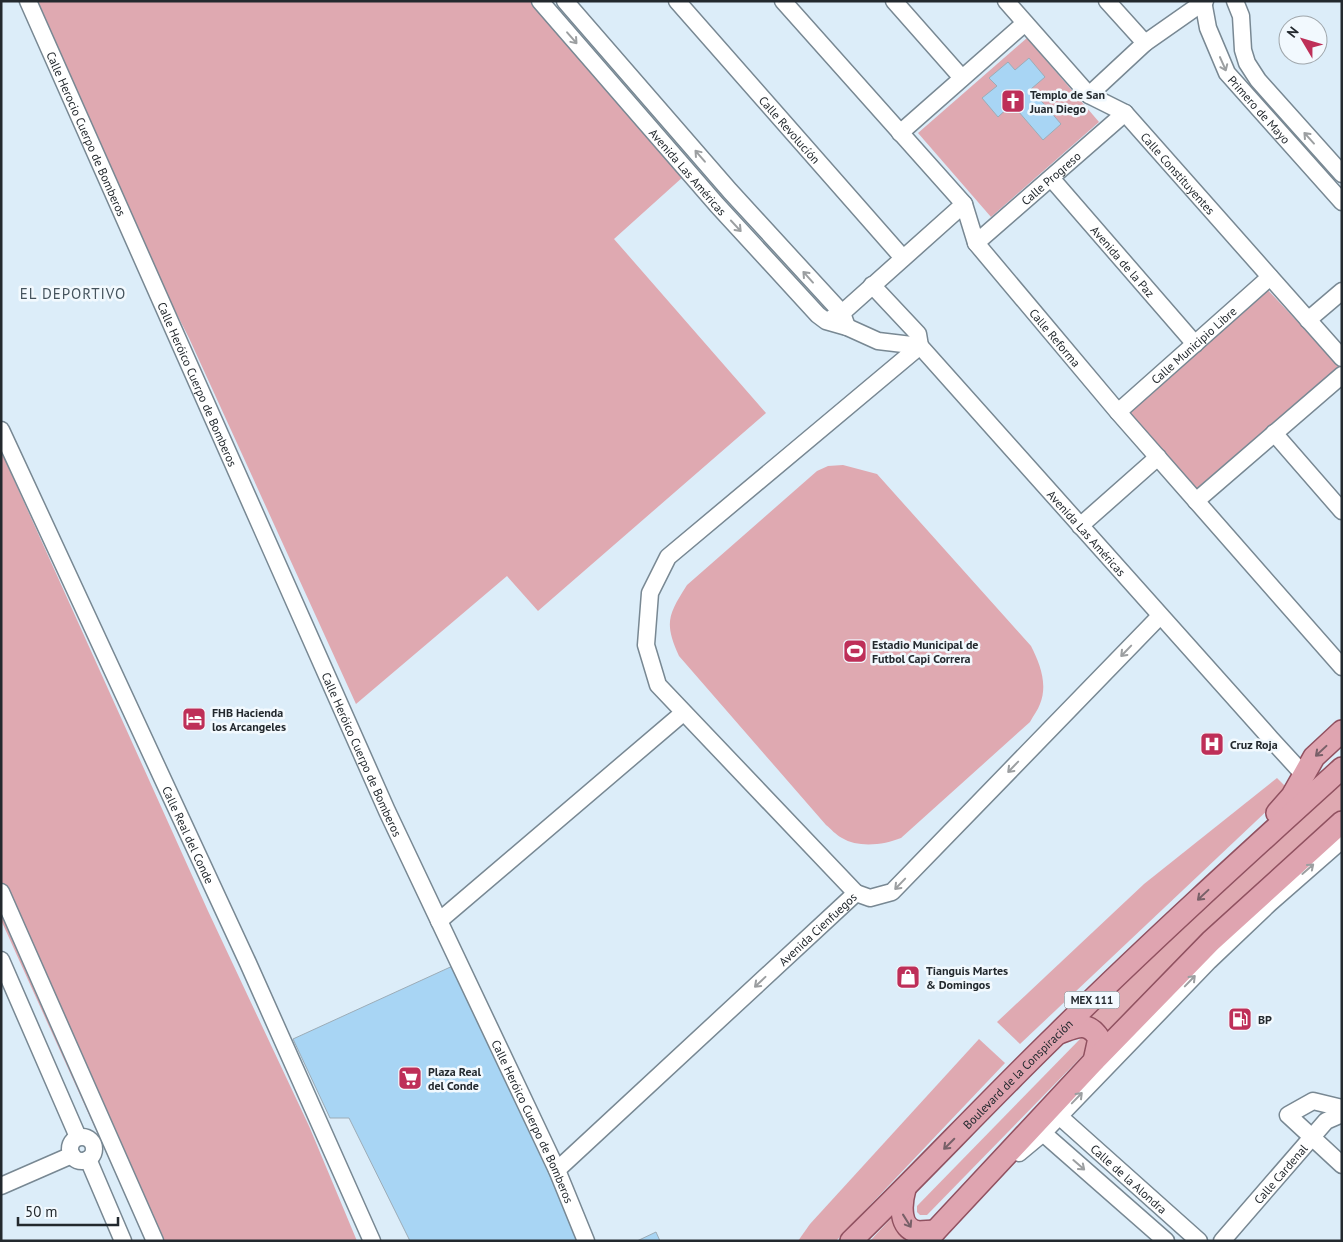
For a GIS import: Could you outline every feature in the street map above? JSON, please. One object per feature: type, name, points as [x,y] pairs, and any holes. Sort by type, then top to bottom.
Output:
[{"type":"main road","points":[[1224,874],[1292,796],[1314,758],[1342,731]]},
{"type":"main road","name":"Boulevard de la Conspiración","points":[[851,1241],[905,1189],[1056,1034],[1224,874],[1342,768]]},
{"type":"main road","name":"MEX 111","points":[[931,1236],[1211,940],[1342,822]]},
{"type":"main road","points":[[1056,1034],[1085,1026],[1093,1030],[1098,1038],[1094,1062]]},
{"type":"main road","points":[[905,1189],[901,1206],[903,1218],[917,1232],[931,1236]]},
{"type":"street","name":"Calle Herocio Cuerpo de Bomberos","points":[[28,1],[145,265]]},
{"type":"street","name":"Avenida Las Américas","points":[[540,1],[716,205],[818,315],[826,321],[844,320]]},
{"type":"street","name":"Calle Revolucíón","points":[[677,1],[903,258]]},
{"type":"street","name":"Calle Reforma","points":[[783,1],[964,204],[976,243],[1118,412],[1342,667]]},
{"type":"street","points":[[894,1],[962,78]]},
{"type":"street","name":"Calle Constituyentes","points":[[1006,1],[1089,95],[1125,113],[1342,358]]},
{"type":"street","points":[[1107,1],[1145,44]]},
{"type":"street","name":"Primero de Mayo","points":[[1235,1],[1241,16],[1243,50],[1247,63],[1258,80],[1342,174]]},
{"type":"street","points":[[1089,95],[1145,44],[1204,2]]},
{"type":"street","name":"Primero de Mayo","points":[[1204,2],[1208,28],[1227,73],[1342,202]]},
{"type":"street","name":"Avenida Las Américas","points":[[574,4],[730,191],[844,320],[878,341],[920,346],[1160,616],[1304,774]]},
{"type":"street","points":[[900,133],[1025,23]]},
{"type":"street","points":[[1212,36],[1225,42],[1234,40],[1242,32]]},
{"type":"street","name":"Calle Progreso","points":[[976,243],[1125,113]]},
{"type":"street","name":"Avenida de la Paz","points":[[1051,178],[1195,344]]},
{"type":"street","points":[[716,205],[730,191]]},
{"type":"street","points":[[844,320],[872,285],[964,204]]},
{"type":"street","name":"Calle Heróico Cuerpo de Bomberos","points":[[145,265],[387,811],[557,1170],[586,1241]]},
{"type":"street","name":"Calle Municipio Libre","points":[[1118,412],[1270,277]]},
{"type":"street","points":[[856,893],[658,685],[646,645],[650,593],[668,557],[920,346],[918,334],[872,285]]},
{"type":"street","points":[[1308,320],[1342,291]]},
{"type":"street","points":[[1196,501],[1342,374]]},
{"type":"street","name":"Calle Real del Conde","points":[[1,430],[248,963],[372,1241]]},
{"type":"street","points":[[1274,434],[1342,511]]},
{"type":"street","points":[[1080,526],[1158,457]]},
{"type":"street","name":"Avenida Cienfuegos","points":[[557,1170],[856,893],[870,898],[892,892],[1160,616]]},
{"type":"street","points":[[439,921],[684,713]]},
{"type":"street","points":[[961,1204],[1043,1133],[1270,902],[1342,840]]},
{"type":"street","points":[[1,892],[155,1241]]},
{"type":"street","points":[[1,960],[78,1137]]},
{"type":"street","points":[[1342,1108],[1313,1101],[1288,1115],[1312,1137],[1326,1121],[1342,1114]]},
{"type":"street","name":"Calle de la Alondra","points":[[1059,1116],[1199,1241]]},
{"type":"street","name":"Calle de la Alondra","points":[[1043,1133],[1166,1241]]},
{"type":"street","points":[[78,1137],[88,1138],[94,1148],[93,1154],[83,1161],[77,1160],[72,1156],[70,1150],[71,1144],[78,1137]]},
{"type":"street","name":"Calle Cardenal","points":[[1222,1241],[1312,1137],[1342,1164]]},
{"type":"street","points":[[1,1186],[72,1156]]},
{"type":"street","points":[[88,1159],[123,1241]]},
{"type":"street","points":[[1172,1241],[1184,1228]]},
{"type":"shaded area","points":[[32,1],[531,1],[684,176],[614,239],[766,413],[538,611],[507,576],[356,704],[189,338],[141,244]]},
{"type":"shaded area","points":[[1027,38],[1099,122],[991,217],[918,133]]},
{"type":"shaded area","points":[[1266,288],[1339,366],[1196,489],[1126,412]]},
{"type":"shaded area","points":[[1,451],[208,911],[309,1126],[357,1241],[146,1241],[1,920]]},
{"type":"shaded area","name":"Estadio Municipal de Futbol Capi Correra","points":[[843,465],[877,474],[1031,646],[1040,667],[1043,682],[1040,704],[1030,722],[901,838],[879,844],[863,844],[848,841],[826,825],[679,656],[674,645],[670,627],[672,612],[687,585],[817,471],[828,466]]},
{"type":"shaded area","points":[[1277,778],[1289,790],[1020,1044],[997,1022],[1144,884]]},
{"type":"shaded area","points":[[1342,783],[1342,814],[1110,1039],[1101,1025],[1095,1020],[1086,1017]]},
{"type":"shaded area","points":[[1081,1038],[1088,1038],[1090,1048],[927,1215],[920,1215],[917,1212],[917,1206]]},
{"type":"shaded area","points":[[979,1039],[1005,1063],[836,1241],[798,1241],[810,1224]]},
{"type":"shaded area","points":[[897,1212],[913,1241],[870,1241]]},
{"type":"building","name":"Templo de San Juan Diego","points":[[1029,58],[1045,77],[1031,89],[1061,124],[1043,140],[1012,104],[998,117],[982,98],[997,86],[989,78],[1008,62],[1015,70]]},
{"type":"building","name":"Plaza Real del Conde","points":[[457,964],[581,1241],[410,1241],[349,1118],[330,1118],[293,1039]]},
{"type":"building","points":[[656,1232],[660,1241],[637,1241]]},
{"type":"place","name":"Templo de San Juan Diego","points":[[1013,101]]},
{"type":"place","name":"Estadio Municipal de Futbol Capi Correra","points":[[855,651]]},
{"type":"place","name":"FHB Hacienda los Arcangeles","points":[[194,719]]},
{"type":"place","name":"Cruz Roja","points":[[1212,744]]},
{"type":"place","name":"Tianguis Martes & Domingos","points":[[908,977]]},
{"type":"place","name":"BP","points":[[1240,1019]]},
{"type":"place","name":"Plaza Real del Conde","points":[[410,1078]]},
{"type":"district","name":"EL DEPORTIVO","points":[[73,293]]}]
